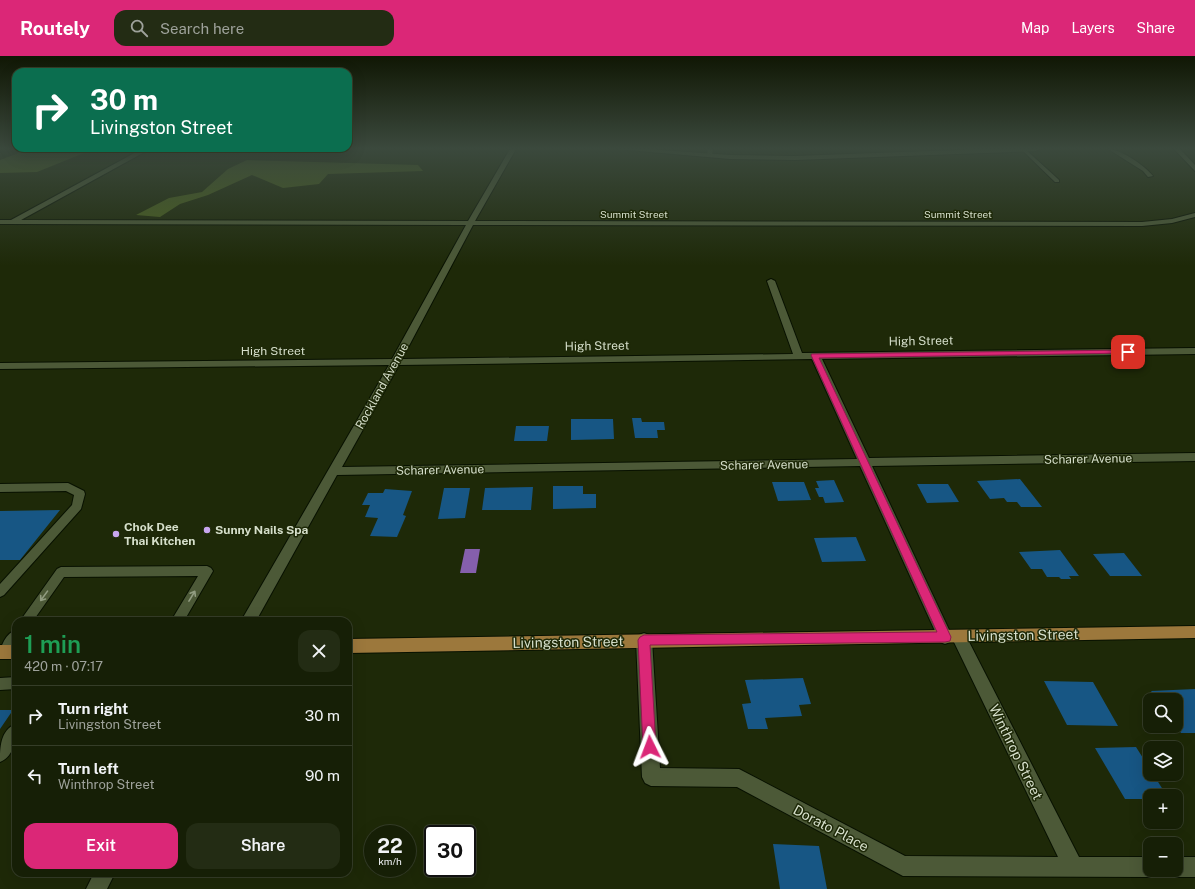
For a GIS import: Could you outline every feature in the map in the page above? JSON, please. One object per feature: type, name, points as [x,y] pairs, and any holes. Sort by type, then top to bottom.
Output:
[{"type":"main road","name":"Livingston Street","points":[[352,646],[1195,632]]},
{"type":"street","points":[[0,228],[75,188]]},
{"type":"street","name":"Rockland Avenue","points":[[250,617],[334,472],[491,188]]},
{"type":"street","name":"Summit Street","points":[[0,222],[1148,224],[1172,221],[1195,215]]},
{"type":"street","points":[[771,281],[798,355]]},
{"type":"street","name":"High Street","points":[[0,366],[395,363],[798,355],[1195,351]]},
{"type":"street","name":"Winthrop Street","points":[[815,355],[866,463],[952,637],[1073,866]]},
{"type":"street","name":"Scharer Avenue","points":[[334,472],[1195,457]]},
{"type":"street","name":"Dorato Place","points":[[644,640],[651,777],[739,778],[903,866],[1143,867]]},
{"type":"street","points":[[1183,867],[1195,867]]},
{"type":"street","points":[[96,889],[103,877]]},
{"type":"lane","points":[[0,488],[68,487],[80,494],[77,506],[1,589]]},
{"type":"lane","points":[[29,617],[61,572],[207,571],[179,617]]},
{"type":"lane","points":[[7,652],[12,643]]},
{"type":"lane","points":[[0,684],[12,683]]},
{"type":"lane","points":[[0,755],[12,737]]},
{"type":"green space","points":[[207,188],[224,188],[208,195],[180,204],[160,217],[136,215],[169,198],[202,192]]},
{"type":"shaded area","points":[[465,549],[480,549],[476,573],[460,573]]},
{"type":"building","points":[[632,418],[641,418],[642,422],[664,422],[665,430],[657,430],[658,438],[635,438]]},
{"type":"building","points":[[571,419],[613,419],[614,439],[571,440]]},
{"type":"building","points":[[516,426],[549,426],[547,441],[514,441]]},
{"type":"building","points":[[1020,479],[1042,507],[1021,507],[1017,502],[1007,502],[1004,498],[990,499],[977,481]]},
{"type":"building","points":[[834,480],[844,502],[825,503],[823,497],[819,497],[815,488],[819,488],[816,481]]},
{"type":"building","points":[[772,482],[804,482],[811,500],[778,501]]},
{"type":"building","points":[[917,484],[948,484],[959,502],[927,503]]},
{"type":"building","points":[[553,486],[583,486],[583,494],[596,494],[596,508],[553,509]]},
{"type":"building","points":[[533,487],[531,510],[482,510],[485,488]]},
{"type":"building","points":[[444,488],[470,488],[465,518],[438,519]]},
{"type":"building","points":[[385,489],[412,491],[403,515],[406,516],[397,537],[370,536],[378,518],[365,517],[370,505],[362,505],[368,493],[383,493]]},
{"type":"building","points":[[60,510],[20,560],[0,560],[0,511]]},
{"type":"building","points":[[856,537],[866,561],[822,562],[814,538]]},
{"type":"building","points":[[1060,550],[1079,576],[1069,576],[1071,579],[1047,577],[1042,569],[1031,569],[1019,552]]},
{"type":"building","points":[[1124,553],[1142,576],[1110,576],[1093,554]]},
{"type":"building","points":[[803,678],[811,704],[799,705],[802,716],[765,718],[768,729],[748,729],[742,704],[751,703],[745,680]]},
{"type":"building","points":[[1044,681],[1093,682],[1118,726],[1067,725]]},
{"type":"building","points":[[1195,689],[1195,733],[1183,733],[1183,693],[1153,693],[1151,691]]},
{"type":"building","points":[[0,710],[12,710],[12,711],[0,729]]},
{"type":"building","points":[[1136,747],[1143,758],[1143,781],[1157,781],[1163,789],[1143,789],[1143,799],[1125,799],[1095,748]]},
{"type":"building","points":[[773,844],[819,846],[827,889],[780,889]]},
{"type":"place","name":"Sunny Nails Spa","points":[[207,530]]},
{"type":"place","name":"Chok Dee Thai Kitchen","points":[[116,534]]},
{"type":"route","points":[[650,747],[644,640],[945,637],[815,355],[1128,352]]}]
